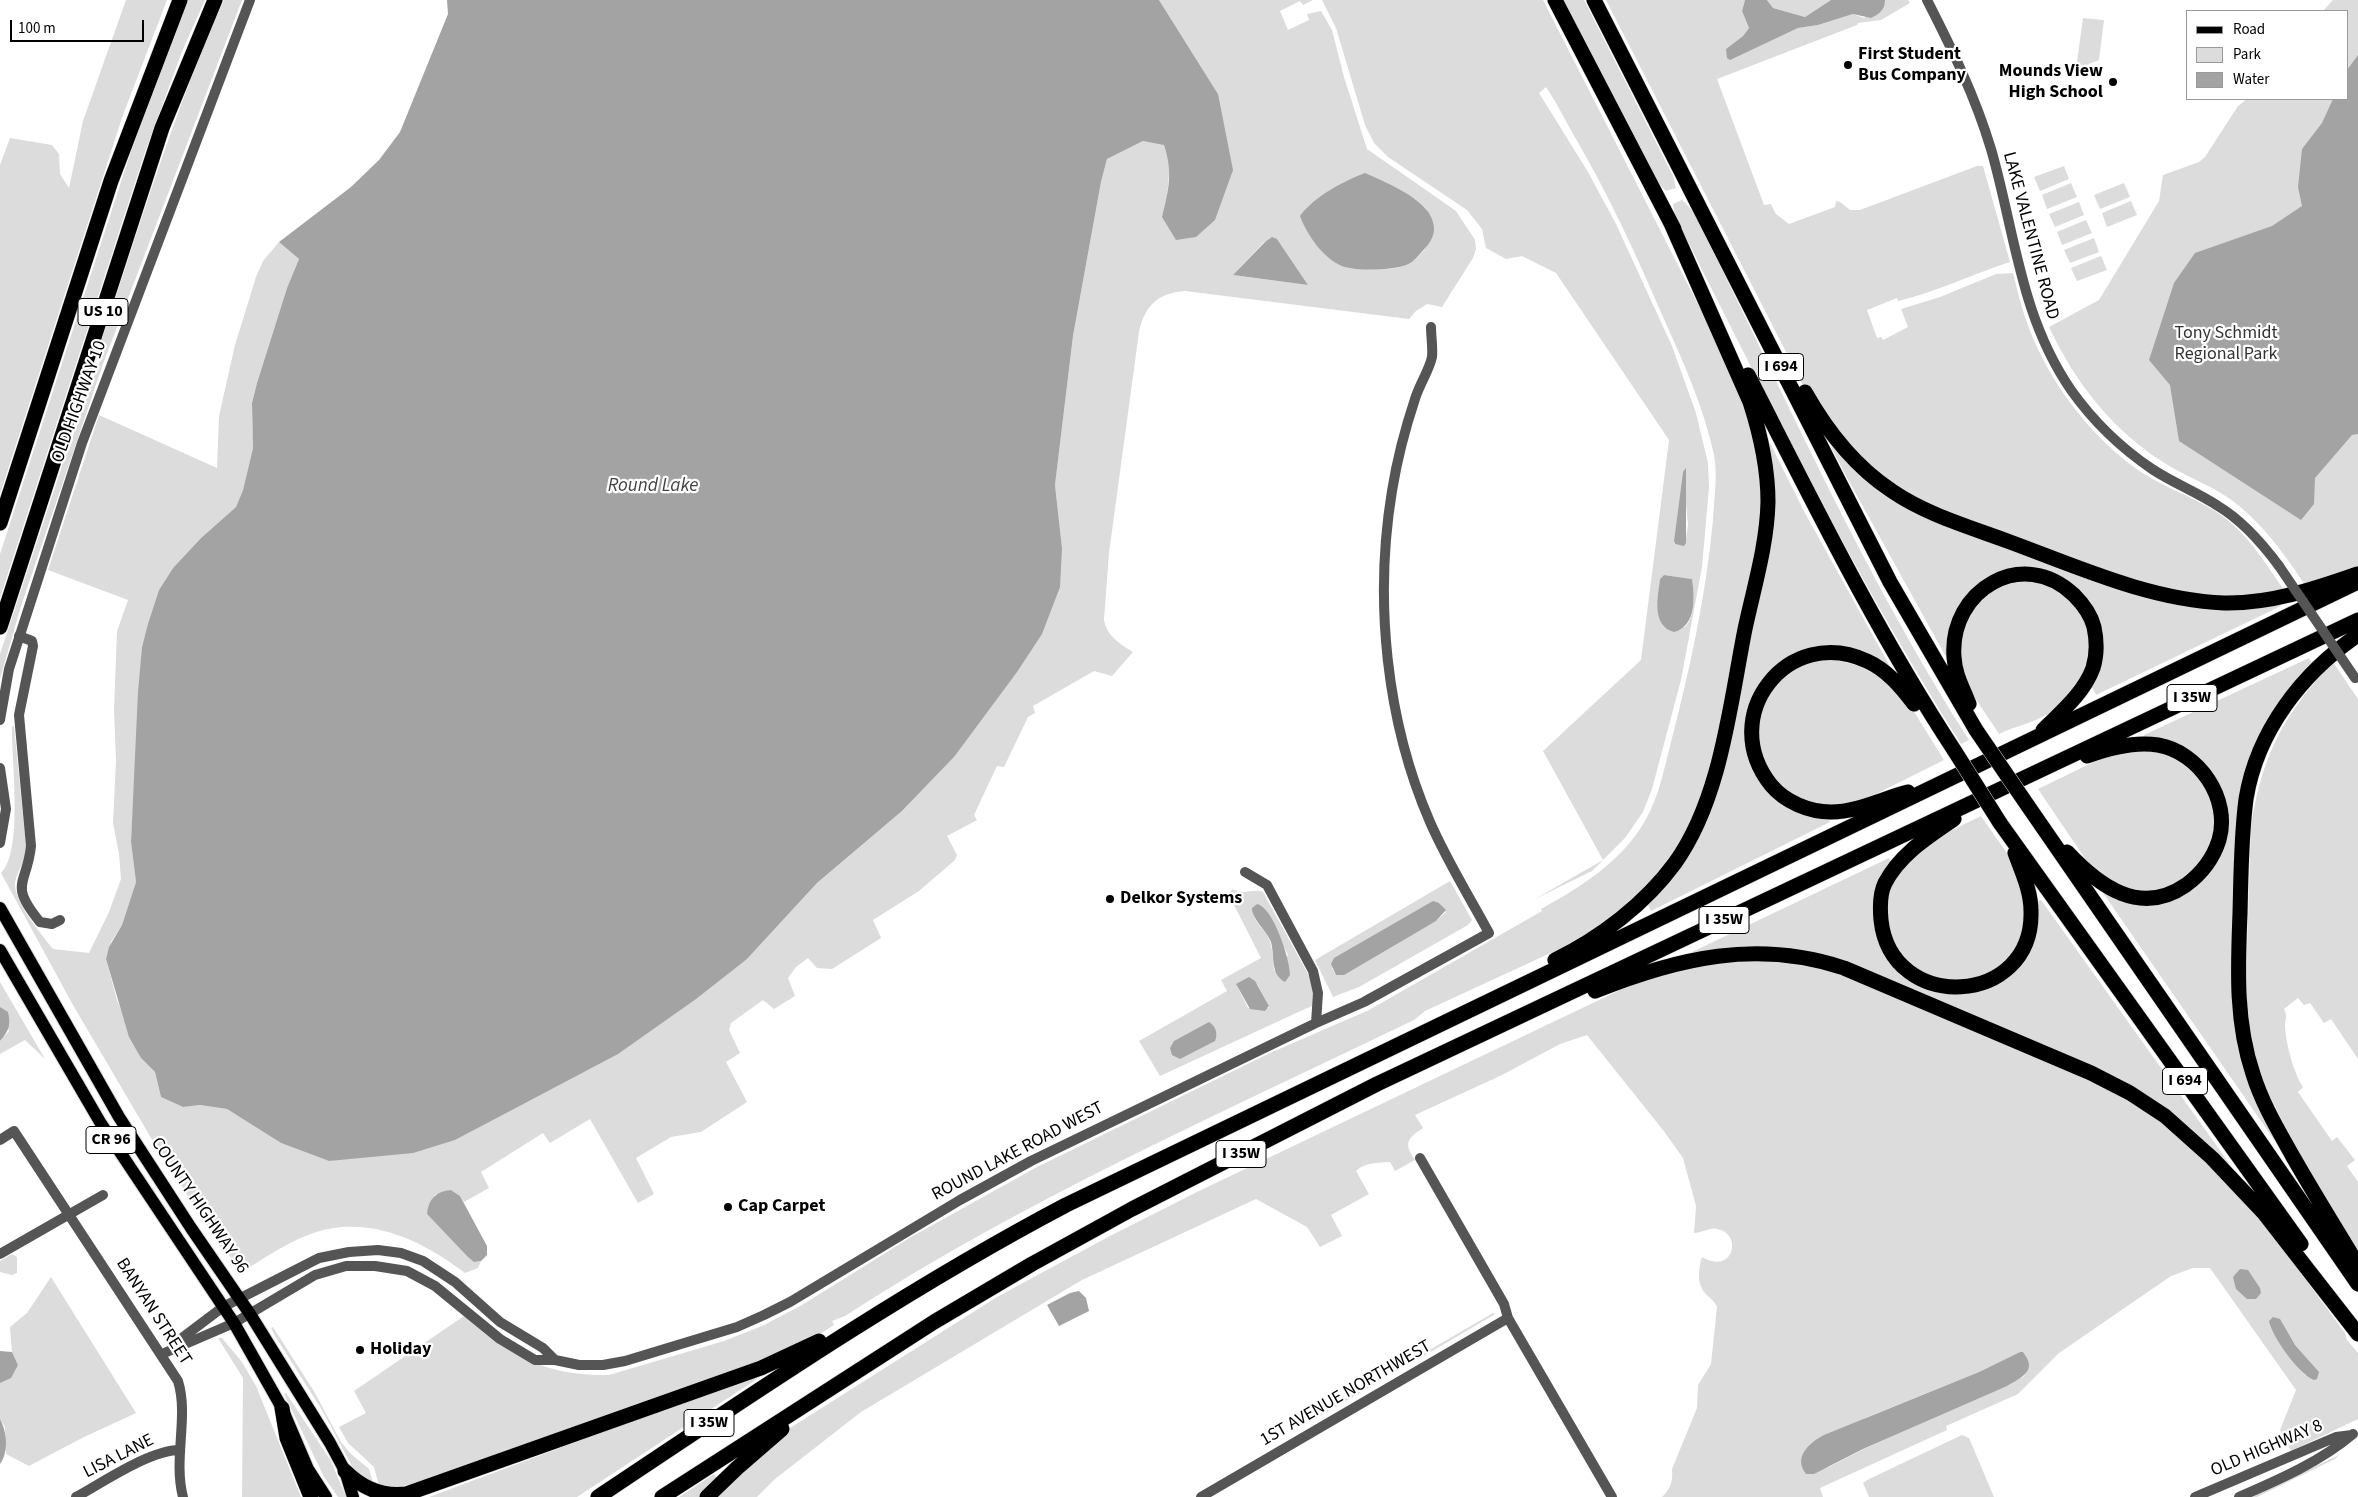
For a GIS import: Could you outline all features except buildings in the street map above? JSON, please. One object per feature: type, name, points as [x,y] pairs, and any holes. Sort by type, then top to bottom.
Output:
[{"type":"highway","name":"US 10","points":[[0,523],[111,181],[180,0]]},
{"type":"highway","name":"US 10","points":[[0,627],[162,128],[215,0]]},
{"type":"highway","name":"I 694","points":[[1555,0],[1849,571],[1940,730],[2010,838],[2358,1325]]},
{"type":"highway","name":"I 694","points":[[1594,0],[1901,602],[1976,730],[2358,1284]]},
{"type":"highway","points":[[1378,1055],[1510,981],[1561,957],[1613,924],[1643,899],[1664,876],[1690,838],[1706,804],[1719,755],[1764,545],[1767,513],[1767,477],[1762,441],[1750,402],[1670,221]]},
{"type":"highway","points":[[1758,322],[1816,412],[1844,450],[1885,486],[1934,513],[2111,578],[2167,595],[2196,600],[2238,603],[2263,600],[2298,593],[2358,573]]},
{"type":"highway","points":[[1976,730],[1956,668],[1954,644],[1959,621],[1968,604],[1990,583],[2016,575],[2034,575],[2056,582],[2077,598],[2089,614],[2096,642],[2093,668],[2084,685],[2037,737]]},
{"type":"highway","name":"I 35W","points":[[598,1497],[887,1307],[985,1249],[1066,1206],[2358,582]]},
{"type":"highway","name":"I 35W","points":[[662,1497],[934,1322],[1073,1241],[1360,1093],[2358,620]]},
{"type":"highway","points":[[2358,635],[2326,660],[2295,692],[2273,727],[2255,764],[2245,813],[2238,962],[2240,1008],[2244,1039],[2252,1072],[2263,1101],[2319,1203],[2358,1265]]},
{"type":"highway","points":[[1940,730],[1895,681],[1876,666],[1857,657],[1829,652],[1795,661],[1773,678],[1758,699],[1752,724],[1754,751],[1765,776],[1782,795],[1807,808],[1824,812],[1841,811],[1941,783]]},
{"type":"highway","points":[[2026,776],[2112,748],[2134,744],[2158,745],[2180,754],[2203,772],[2215,793],[2220,816],[2219,840],[2205,868],[2180,889],[2156,897],[2138,898],[2124,895],[2102,884],[2044,831]]},
{"type":"highway","points":[[1995,791],[1912,849],[1884,885],[1881,910],[1886,940],[1900,964],[1915,976],[1923,981],[1942,986],[1968,987],[1997,977],[2016,960],[2030,933],[2031,912],[2029,892],[2010,838]]},
{"type":"highway","points":[[1452,1049],[1604,988],[1667,966],[1702,958],[1754,952],[1781,954],[1825,962],[2079,1068],[2118,1087],[2152,1107],[2201,1148],[2263,1212],[2358,1334]]},
{"type":"highway","points":[[345,1471],[360,1485],[382,1495],[397,1496],[441,1483],[762,1368],[887,1307]]},
{"type":"highway","points":[[708,1497],[736,1468],[830,1389]]},
{"type":"highway","points":[[282,1408],[287,1438],[311,1497]]},
{"type":"highway","points":[[416,1497],[441,1483]]},
{"type":"main road","name":"COUNTY HIGHWAY 96","points":[[0,908],[119,1117],[250,1314],[345,1471],[353,1497]]},
{"type":"main road","name":"COUNTY HIGHWAY 96","points":[[0,950],[100,1122],[185,1253],[234,1323],[282,1408],[308,1469],[326,1497]]},
{"type":"street","name":"OLD HIGHWAY 10","points":[[0,720],[9,669],[82,443],[108,370],[250,0]]},
{"type":"street","name":"LAKE VALENTINE ROAD","points":[[1927,0],[1962,70],[1981,119],[1993,156],[2032,315],[2054,363],[2080,402],[2117,441],[2154,470],[2231,515],[2259,541],[2279,566],[2356,681]]},
{"type":"street","name":"ROUND LAKE ROAD WEST","points":[[162,1354],[234,1323],[315,1275],[346,1266],[374,1266],[407,1271],[435,1286],[500,1339],[535,1360],[555,1360],[579,1365],[603,1365],[625,1361],[737,1327],[790,1302],[963,1198],[1031,1161],[1316,1023],[1364,1002],[1489,933],[1448,861],[1418,792],[1400,727],[1385,627],[1385,554],[1392,490],[1415,398],[1432,356],[1431,327]]},
{"type":"street","points":[[19,636],[32,641],[33,646],[19,716],[31,846],[28,865],[21,884],[22,891],[40,922],[52,924],[60,920]]},
{"type":"street","points":[[0,768],[6,810],[0,843]]},
{"type":"street","points":[[1245,872],[1267,885],[1314,971],[1318,993],[1316,1023]]},
{"type":"street","name":"BANYAN STREET","points":[[0,1140],[14,1131],[178,1381],[182,1396],[178,1450],[183,1497]]},
{"type":"street","points":[[1420,1158],[1504,1304],[1508,1318],[1612,1497]]},
{"type":"street","points":[[0,1254],[103,1195]]},
{"type":"street","name":"ROUND LAKE ROAD WEST","points":[[162,1354],[224,1307],[319,1258],[349,1252],[378,1250],[401,1253],[423,1261],[455,1282],[500,1322],[543,1348],[555,1360]]},
{"type":"street","points":[[446,1295],[455,1282]]},
{"type":"street","name":"1ST AVENUE NORTHWEST","points":[[1201,1497],[1508,1318]]},
{"type":"street","name":"OLD HIGHWAY 8","points":[[2195,1497],[2336,1437],[2355,1433]]},
{"type":"street","name":"OLD HIGHWAY 8","points":[[2239,1497],[2316,1460],[2341,1446],[2355,1433]]},
{"type":"street","name":"LISA LANE","points":[[76,1497],[160,1452],[178,1450]]},
{"type":"green space","points":[[126,0],[167,0],[123,115],[0,494],[0,165],[10,138],[52,145],[59,154],[60,174],[69,188],[83,121]]},
{"type":"green space","points":[[188,0],[205,0],[183,49],[145,152],[0,598],[0,554],[132,148]]},
{"type":"green space","points":[[224,0],[242,0],[103,364],[21,606],[0,679],[0,654],[62,466],[100,360],[97,354],[141,220],[188,87]]},
{"type":"green space","points":[[1159,0],[1313,0],[1303,5],[1300,1],[1280,11],[1288,30],[1309,20],[1307,14],[1321,11],[1332,30],[1344,77],[1367,149],[1456,211],[1475,240],[1476,249],[1473,258],[1442,307],[1427,304],[1416,311],[1409,319],[1185,291],[1167,294],[1154,302],[1145,314],[1139,332],[1109,553],[1104,620],[1111,635],[1133,652],[1112,676],[1094,671],[1033,706],[1035,713],[1028,717],[1004,767],[997,766],[974,815],[977,820],[947,836],[957,855],[955,860],[919,891],[873,920],[881,938],[832,969],[817,968],[808,958],[796,967],[788,978],[795,996],[774,1009],[763,1000],[731,1023],[729,1030],[740,1053],[726,1062],[747,1102],[701,1132],[671,1137],[636,1158],[654,1194],[638,1203],[590,1119],[550,1143],[543,1133],[481,1172],[489,1188],[464,1202],[460,1196],[451,1190],[435,1195],[427,1214],[474,1262],[481,1261],[478,1268],[465,1273],[411,1240],[371,1228],[350,1227],[329,1229],[308,1235],[267,1256],[244,1271],[220,1246],[154,1143],[73,1005],[1,873],[8,862],[14,826],[12,726],[14,726],[26,846],[25,857],[16,878],[16,891],[29,918],[53,949],[89,953],[109,912],[121,879],[119,854],[113,823],[116,761],[114,709],[117,631],[128,600],[48,570],[99,415],[217,468],[219,416],[235,345],[256,277],[263,261],[279,242],[299,259],[287,288],[252,403],[253,448],[243,490],[236,507],[201,538],[173,568],[159,590],[142,647],[131,842],[136,882],[122,925],[111,942],[106,959],[117,1000],[141,1058],[155,1072],[161,1097],[183,1107],[200,1105],[227,1109],[281,1143],[329,1161],[455,1140],[540,1094],[747,959],[817,883],[902,811],[954,757],[1062,548],[1055,485],[1073,336],[1101,182],[1107,159],[1143,141],[1164,144],[1170,164],[1167,197],[1162,217],[1218,94]],"holes":[[[1389,184],[1416,200],[1429,213],[1434,229],[1433,237],[1428,245],[1412,262],[1395,268],[1351,267],[1333,261]],[[1277,239],[1308,285],[1233,275],[1264,242]]]},
{"type":"green space","points":[[1322,0],[1543,0],[1735,377],[1763,466],[1763,526],[1705,790],[1680,846],[1640,896],[1583,938],[1425,1011],[1414,1020],[1054,1195],[983,1233],[845,1316],[832,1321],[834,1325],[800,1347],[417,1483],[398,1487],[379,1486],[374,1467],[348,1443],[339,1427],[366,1413],[354,1391],[464,1316],[514,1352],[547,1367],[565,1372],[609,1375],[724,1341],[762,1326],[802,1305],[911,1237],[1037,1167],[1270,1053],[1369,1010],[1542,911],[1541,909],[1571,892],[1612,861],[1635,836],[1645,821],[1661,783],[1685,687],[1702,604],[1710,548],[1716,471],[1710,437],[1692,385],[1653,294],[1600,182],[1546,87],[1539,93],[1588,172],[1616,224],[1672,346],[1696,413],[1708,463],[1709,487],[1702,567],[1681,680],[1652,789],[1643,812],[1625,838],[1603,860],[1543,751],[1641,660],[1669,440],[1556,273],[1522,256],[1506,259],[1486,248],[1482,229],[1467,210],[1388,157],[1374,143],[1365,125],[1336,28]],"holes":[[[1683,472],[1688,525],[1685,545],[1674,544]],[[1664,575],[1692,579],[1693,611],[1685,627],[1664,627],[1661,621],[1658,598],[1660,579]]]},
{"type":"green space","points":[[1563,0],[1584,0],[1673,176],[1676,188],[1666,191],[1656,181]]},
{"type":"green space","points":[[1606,0],[1745,0],[1742,11],[1749,28],[1743,36],[1726,49],[1746,52],[1798,28],[1818,25],[1853,14],[1864,18],[1885,3],[1885,0],[1908,0],[1910,3],[1881,20],[1858,23],[1717,79],[1764,205],[1771,204],[1776,214],[1789,224],[1835,207],[1836,201],[1850,210],[1860,210],[1977,166],[1983,166],[2010,262],[1927,293],[1898,301],[1897,298],[1867,310],[1877,338],[1881,337],[1883,340],[1908,327],[1901,309],[1940,297],[1996,274],[2013,273],[2033,339],[2055,381],[2083,420],[2135,468],[2154,480],[2205,505],[2237,528],[2255,548],[2286,593],[2249,599],[2168,594],[1984,530],[1879,479],[1807,393]]},
{"type":"green space","points":[[1767,0],[1831,0],[1805,17],[1773,8]]},
{"type":"green space","name":"Tony Schmidt Regional Park","points":[[2333,0],[2358,0],[2358,567],[2307,588],[2273,540],[2242,508],[2205,484],[2163,462],[2127,435],[2111,419],[2096,403],[2070,367],[2049,327],[2099,300],[2159,201],[2163,175],[2199,162],[2205,157],[2238,106],[2246,100],[2348,100],[2348,10],[2324,10]]},
{"type":"green space","points":[[2083,18],[2104,20],[2099,60],[2076,69]]},
{"type":"green space","points":[[2064,166],[2069,179],[2040,191],[2034,177]]},
{"type":"green space","points":[[2071,183],[2077,197],[2047,209],[2042,195]]},
{"type":"green space","points":[[2124,183],[2130,197],[2100,209],[2094,195]]},
{"type":"green space","points":[[1682,200],[1693,211],[1824,479],[1893,612],[1969,740],[1961,744],[1847,550],[1675,216],[1673,204]]},
{"type":"green space","points":[[2131,201],[2137,215],[2107,227],[2102,213]]},
{"type":"green space","points":[[2079,202],[2084,215],[2055,227],[2049,214]]},
{"type":"green space","points":[[2086,220],[2092,233],[2062,245],[2057,232]]},
{"type":"green space","points":[[2094,238],[2099,252],[2070,263],[2064,250]]},
{"type":"green space","points":[[2101,256],[2107,270],[2077,281],[2071,268]]},
{"type":"green space","points":[[1770,443],[1805,513],[1892,670],[1821,649],[1754,700],[1762,781],[1827,816],[1830,822],[1651,911],[1646,901],[1690,846],[1768,546],[1767,445]]},
{"type":"green space","points":[[1833,446],[1876,487],[2138,593],[2279,602],[2281,606],[2096,695],[2091,685],[2098,626],[2051,577],[1985,583],[1949,656],[1946,657],[1845,474],[1831,447]]},
{"type":"green space","points":[[2034,582],[2063,593],[2072,601],[2085,622],[2089,634],[2090,659],[2087,671],[2081,682],[2051,712],[2036,720],[1999,734],[1975,698],[1963,675],[1958,650],[1960,637],[1969,614],[1986,595],[2006,585]]},
{"type":"green space","points":[[1828,658],[1872,669],[1908,702],[1944,760],[1860,802],[1828,806],[1801,800],[1780,785],[1765,765],[1758,740],[1760,714],[1772,689],[1795,667],[1806,662]]},
{"type":"green space","points":[[2309,658],[2314,667],[2254,761],[2235,991],[2281,1150],[2101,890],[2149,901],[2218,856],[2210,774],[2146,740],[2144,735]]},
{"type":"green space","points":[[2333,662],[2358,699],[2358,1059],[2331,1019],[2324,1023],[2310,1003],[2304,1005],[2298,998],[2284,1009],[2289,1050],[2303,1087],[2298,1092],[2332,1141],[2337,1137],[2355,1160],[2347,1166],[2358,1182],[2358,1254],[2294,1145],[2265,1086],[2252,1053],[2245,1012],[2251,826],[2256,800],[2269,756],[2288,718],[2301,699]]},
{"type":"green space","points":[[2125,751],[2157,751],[2174,756],[2194,771],[2208,789],[2215,816],[2212,839],[2204,859],[2176,885],[2153,892],[2121,888],[2088,863],[2038,789],[2110,754]]},
{"type":"green space","points":[[1981,816],[2011,859],[2022,887],[2026,924],[2009,961],[1972,982],[1923,975],[1898,952],[1887,926],[1886,905],[1892,882],[1928,842]]},
{"type":"green space","points":[[1889,858],[1893,866],[1881,884],[1895,962],[1968,991],[2032,941],[2036,928],[2036,902],[2041,900],[2229,1163],[2226,1165],[2158,1107],[1844,964],[1694,956],[1692,952]]},
{"type":"green space","points":[[1603,860],[1592,871],[1535,899]]},
{"type":"green space","points":[[1450,881],[1472,920],[1468,925],[1359,987],[1333,997],[1315,960]],"holes":[[[1439,903],[1446,912],[1436,921],[1336,975],[1332,968]]]},
{"type":"green space","points":[[1232,889],[1241,892],[1263,892],[1308,974],[1320,1002],[1160,1076],[1139,1041],[1227,991],[1221,980],[1261,958],[1229,895]],"holes":[[[1257,904],[1265,909],[1288,955],[1274,971],[1269,939],[1252,912],[1252,908]],[[1257,984],[1269,1006],[1269,1008],[1248,1008],[1237,986]]]},
{"type":"green space","points":[[1768,958],[1836,970],[2098,1080],[2143,1105],[2225,1177],[2275,1238],[2345,1333],[2347,1340],[2358,1353],[2358,1419],[2291,1451],[2280,1430],[2296,1390],[2210,1268],[2193,1268],[2171,1276],[2059,1353],[2018,1394],[1946,1426],[1947,1430],[1820,1488],[1823,1497],[1662,1497],[1668,1491],[1671,1484],[1672,1469],[1697,1408],[1698,1385],[1711,1364],[1717,1307],[1700,1285],[1699,1273],[1702,1257],[1713,1261],[1722,1261],[1728,1258],[1732,1245],[1730,1238],[1725,1232],[1717,1229],[1694,1233],[1696,1206],[1683,1158],[1587,1035],[1560,1044],[1502,1075],[1415,1115],[1423,1128],[1413,1135],[1408,1142],[1409,1150],[1415,1160],[1395,1171],[1390,1162],[1368,1164],[1356,1171],[1369,1194],[1331,1215],[1342,1236],[1320,1247],[1307,1227],[1256,1199],[1082,1280],[861,1412],[775,1479],[757,1497],[715,1497],[779,1435],[997,1297],[1108,1237],[1199,1191],[1641,980],[1688,966]],"holes":[[[2270,1326],[2295,1345],[2315,1368],[2305,1375]],[[2023,1352],[2029,1365],[2023,1377],[1864,1449],[1827,1468],[1865,1418],[1979,1372]]]},
{"type":"green space","points":[[0,982],[45,1059],[25,1040],[0,1054],[0,1041],[9,1031],[0,1007]]},
{"type":"green space","points":[[12,1254],[17,1257],[17,1273],[12,1275],[0,1272],[0,1261]]},
{"type":"green space","points":[[51,1277],[136,1413],[82,1438],[29,1466],[6,1454],[5,1427],[0,1419],[0,1383],[18,1365],[12,1352],[10,1327],[27,1313]]},
{"type":"green space","points":[[1493,1313],[1495,1314],[1410,1364],[1409,1362]]},
{"type":"green space","points":[[273,1327],[315,1393],[341,1442],[350,1453],[369,1469],[373,1483],[354,1470],[322,1410],[275,1336],[271,1328]]},
{"type":"green space","points":[[218,1338],[222,1338],[242,1362],[256,1386],[301,1497],[242,1497],[243,1378]]},
{"type":"green space","points":[[755,1375],[757,1379],[577,1497],[429,1497]]},
{"type":"green space","points":[[1382,1377],[1382,1380],[1315,1419],[1313,1418]]},
{"type":"green space","points":[[286,1393],[331,1461],[346,1497],[338,1497],[324,1477],[284,1394]]},
{"type":"green space","points":[[1962,1435],[1969,1438],[1994,1497],[1869,1497],[1863,1483],[1867,1480]]},
{"type":"green space","points":[[2339,1455],[2335,1459],[2257,1497],[2251,1497]]},
{"type":"green space","points":[[714,1474],[719,1480],[701,1497],[679,1497]]},
{"type":"water","name":"Round Lake","points":[[447,0],[1159,0],[1218,94],[1233,170],[1215,220],[1196,237],[1176,240],[1162,217],[1169,181],[1167,155],[1164,145],[1143,141],[1107,159],[1101,182],[1073,336],[1055,485],[1062,548],[1060,587],[1042,634],[1017,672],[954,757],[902,811],[817,883],[747,959],[696,999],[618,1054],[455,1140],[413,1153],[329,1161],[281,1143],[227,1109],[200,1105],[183,1107],[161,1097],[155,1072],[141,1058],[129,1037],[106,959],[109,947],[122,925],[136,882],[131,842],[142,647],[159,590],[173,568],[201,538],[236,507],[243,490],[253,448],[252,403],[287,288],[299,259],[279,242],[351,187],[379,160],[400,132],[448,14]]},
{"type":"water","points":[[1745,0],[1767,0],[1773,8],[1805,17],[1831,0],[1885,0],[1881,11],[1871,18],[1853,14],[1818,25],[1798,28],[1730,60],[1727,58],[1726,49],[1743,36],[1749,28],[1742,11]]},
{"type":"water","points":[[2358,55],[2358,434],[2352,435],[2315,478],[2314,504],[2301,520],[2179,441],[2170,385],[2149,360],[2174,283],[2195,253],[2272,226],[2302,206],[2298,187],[2302,149],[2322,123],[2333,100],[2348,100],[2348,69]]},
{"type":"water","points":[[1365,173],[1417,200],[1424,206],[1431,217],[1434,233],[1431,241],[1407,265],[1390,269],[1345,267],[1324,253],[1312,239],[1303,223],[1300,216],[1313,202],[1338,185]]},
{"type":"water","points":[[1272,237],[1277,239],[1308,285],[1233,275]]},
{"type":"water","points":[[1686,468],[1686,543],[1684,546],[1675,544],[1674,541],[1683,472]]},
{"type":"water","points":[[1664,575],[1692,579],[1694,595],[1690,618],[1687,624],[1674,632],[1662,624],[1659,617],[1657,602],[1660,579]]},
{"type":"water","points":[[1433,901],[1439,903],[1446,910],[1436,921],[1344,975],[1336,975],[1331,964],[1334,958]]},
{"type":"water","points":[[1257,904],[1263,907],[1269,914],[1284,946],[1290,975],[1285,982],[1280,979],[1275,970],[1271,942],[1252,912],[1252,908]]},
{"type":"water","points":[[1249,977],[1255,981],[1269,1006],[1265,1011],[1250,1009],[1236,984]]},
{"type":"water","points":[[0,1007],[8,1012],[9,1024],[7,1031],[0,1041]]},
{"type":"water","points":[[1209,1022],[1216,1030],[1215,1041],[1180,1059],[1172,1055],[1170,1048],[1174,1041]]},
{"type":"water","points":[[451,1190],[460,1196],[487,1246],[487,1255],[481,1261],[474,1262],[468,1257],[427,1214],[429,1204],[434,1197],[441,1192]]},
{"type":"water","points":[[2240,1269],[2248,1270],[2260,1288],[2261,1293],[2256,1299],[2247,1299],[2236,1289],[2233,1277]]},
{"type":"water","points":[[1079,1291],[1086,1298],[1089,1311],[1059,1326],[1047,1305],[1070,1293]]},
{"type":"water","points":[[2273,1317],[2280,1319],[2295,1345],[2319,1372],[2317,1379],[2314,1380],[2308,1376],[2287,1354],[2271,1328],[2269,1321]]},
{"type":"water","points":[[0,1351],[12,1352],[18,1365],[11,1378],[0,1383]]},
{"type":"water","points":[[2023,1352],[2027,1359],[2028,1369],[2023,1376],[2007,1386],[1863,1449],[1814,1474],[1806,1474],[1802,1468],[1802,1456],[1808,1446],[1824,1435],[1979,1372]]},
{"type":"water","points":[[0,1419],[4,1430],[6,1448],[0,1464]]},
{"type":"place","name":"First Student Bus Company","points":[[1848,65]]},
{"type":"place","name":"Mounds View High School","points":[[2113,82]]},
{"type":"place","name":"Delkor Systems","points":[[1110,899]]},
{"type":"place","name":"Cap Carpet","points":[[728,1207]]},
{"type":"place","name":"Holiday","points":[[360,1350]]}]
